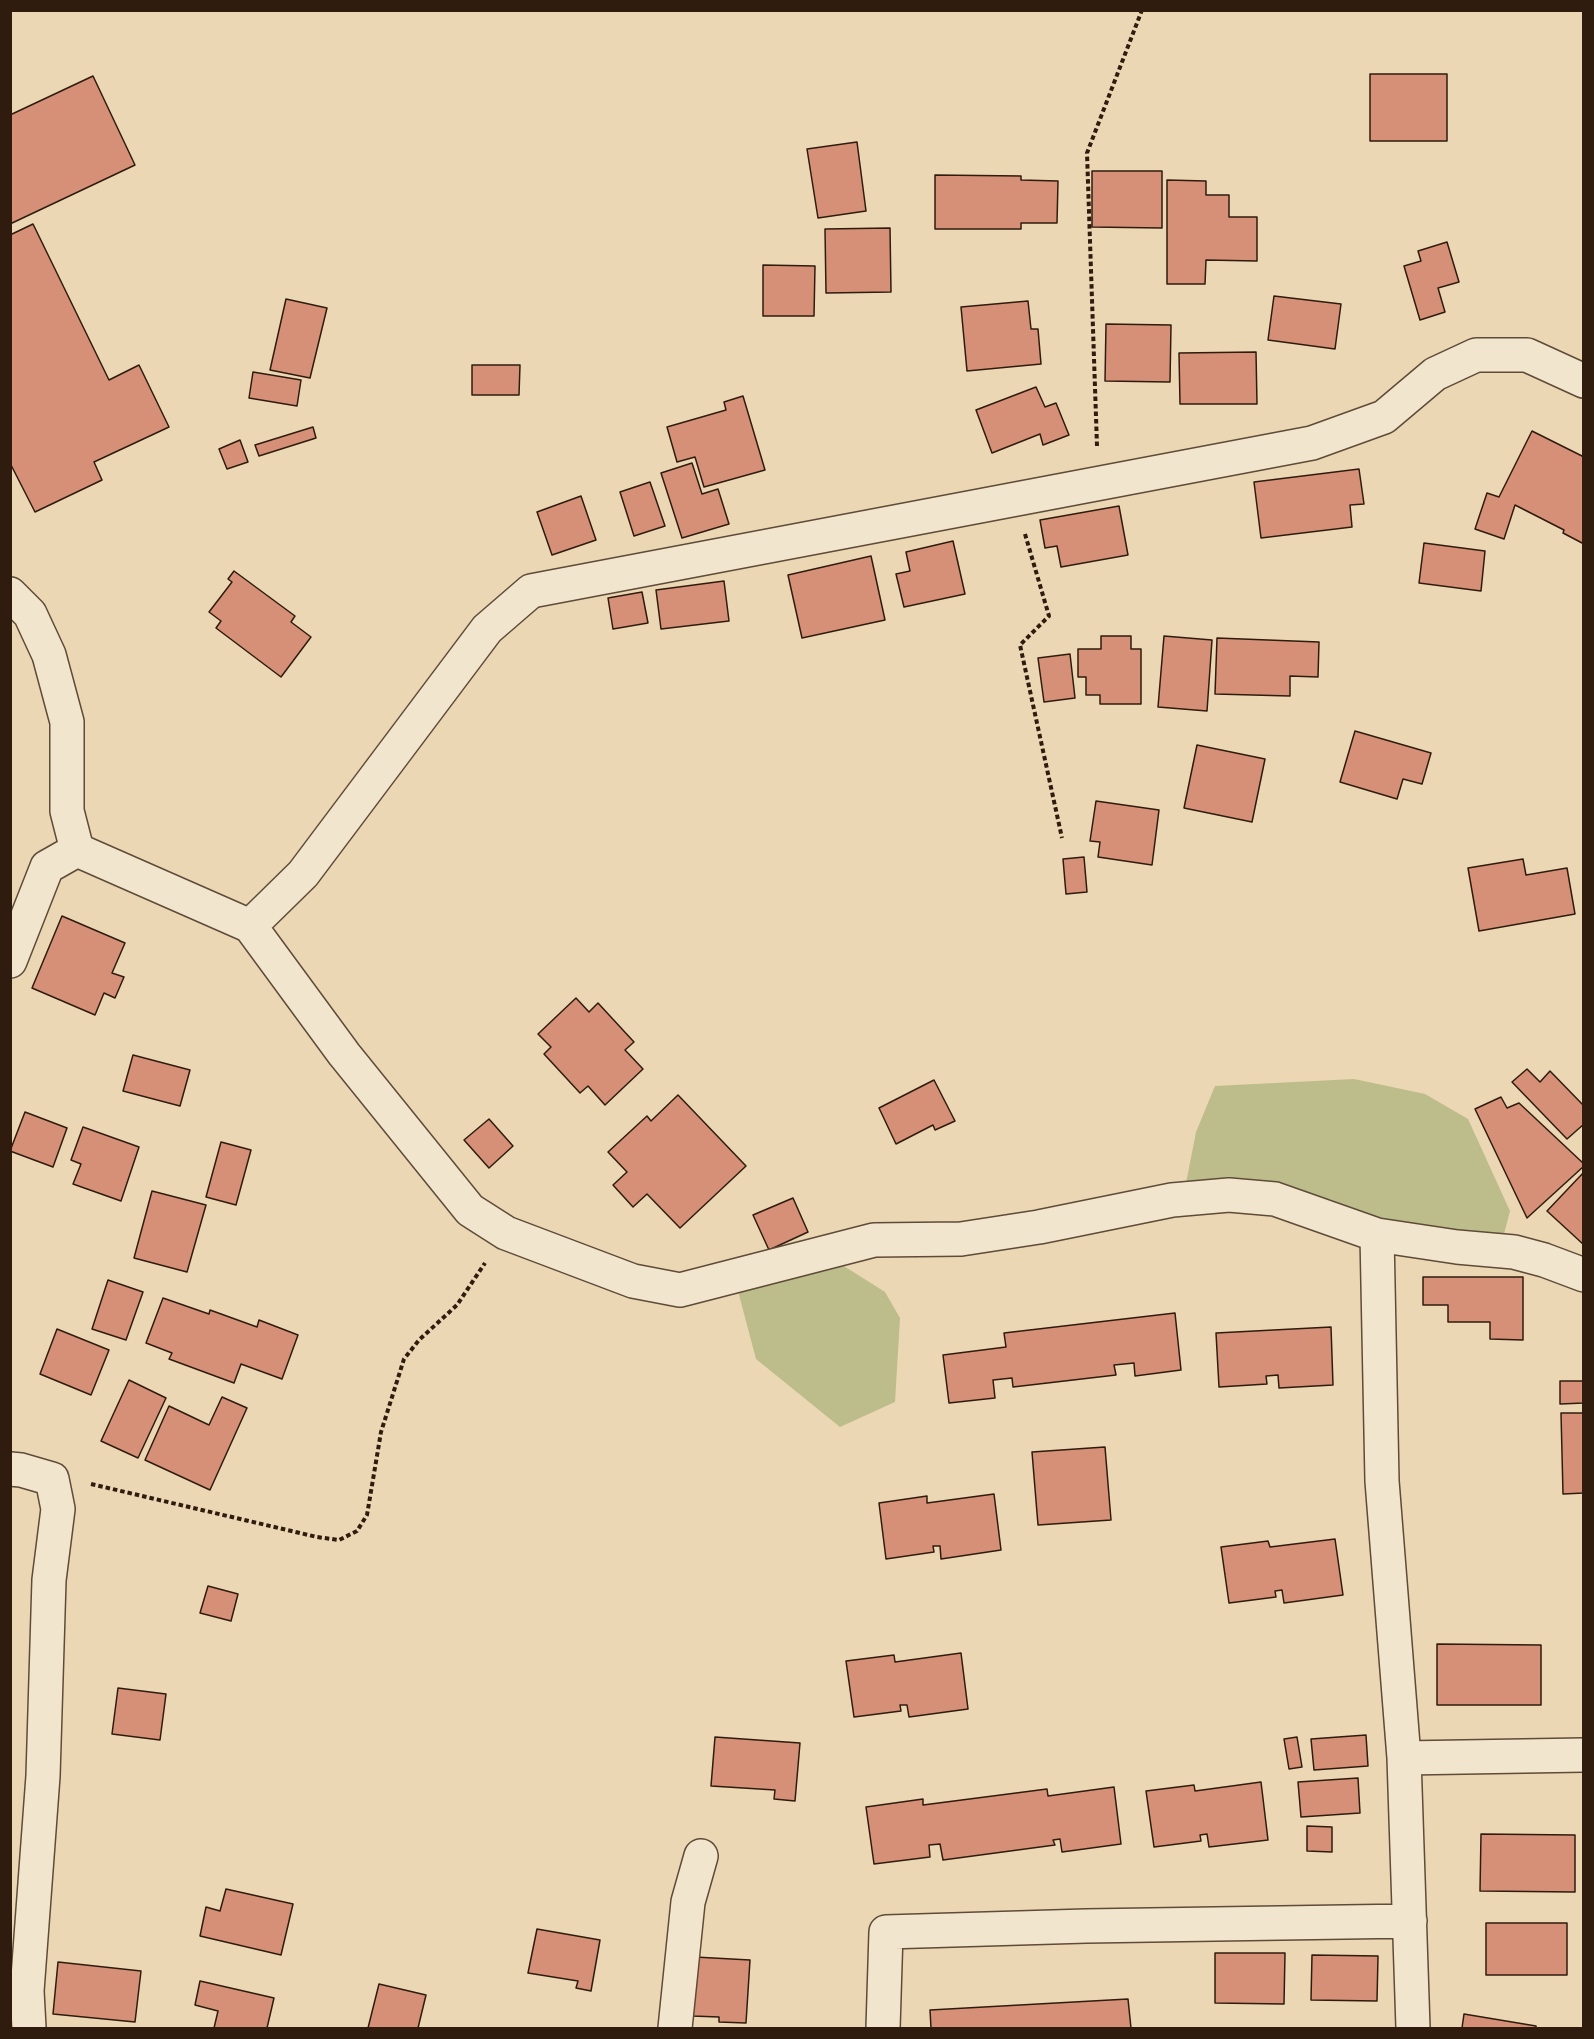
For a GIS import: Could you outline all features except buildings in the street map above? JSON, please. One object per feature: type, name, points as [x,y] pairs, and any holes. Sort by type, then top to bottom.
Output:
[{"type":"street","points":[[250,926],[303,874],[487,629],[531,591],[1312,442],[1384,417],[1435,374],[1476,355],[1527,355],[1584,381]]},
{"type":"street","points":[[10,594],[30,614],[49,655],[67,722],[67,811],[77,850]]},
{"type":"street","points":[[77,850],[250,926],[344,1054],[470,1210],[506,1233],[633,1281],[680,1290],[874,1240],[961,1239],[1039,1227],[1172,1200],[1229,1195],[1275,1199],[1377,1235],[1456,1247],[1514,1252],[1584,1275]]},
{"type":"street","points":[[10,961],[47,867],[77,850]]},
{"type":"street","points":[[1377,1235],[1382,1481],[1404,1758],[1413,2028]]},
{"type":"street","points":[[10,1469],[51,1479],[58,1509],[49,1580],[43,1776],[27,1991],[29,2028]]},
{"type":"street","points":[[1404,1758],[1584,1755]]},
{"type":"street","points":[[675,2028],[688,1902],[701,1856]]},
{"type":"street","points":[[883,2028],[886,1932],[1086,1926],[1410,1921]]},
{"type":"path","points":[[1098,482],[1087,153],[1142,10]]},
{"type":"path","points":[[1015,499],[1049,616],[1020,645],[1062,837]]},
{"type":"path","points":[[51,1479],[80,1481],[317,1537],[339,1540],[357,1531],[367,1515],[381,1432],[404,1359],[419,1340],[457,1305],[506,1233]]},
{"type":"green space","points":[[1354,1079],[1425,1094],[1468,1119],[1510,1211],[1503,1238],[1385,1223],[1332,1200],[1249,1180],[1186,1183],[1196,1132],[1215,1086]]},
{"type":"green space","points":[[839,1263],[885,1292],[900,1318],[895,1402],[840,1427],[756,1359],[738,1291]]}]
